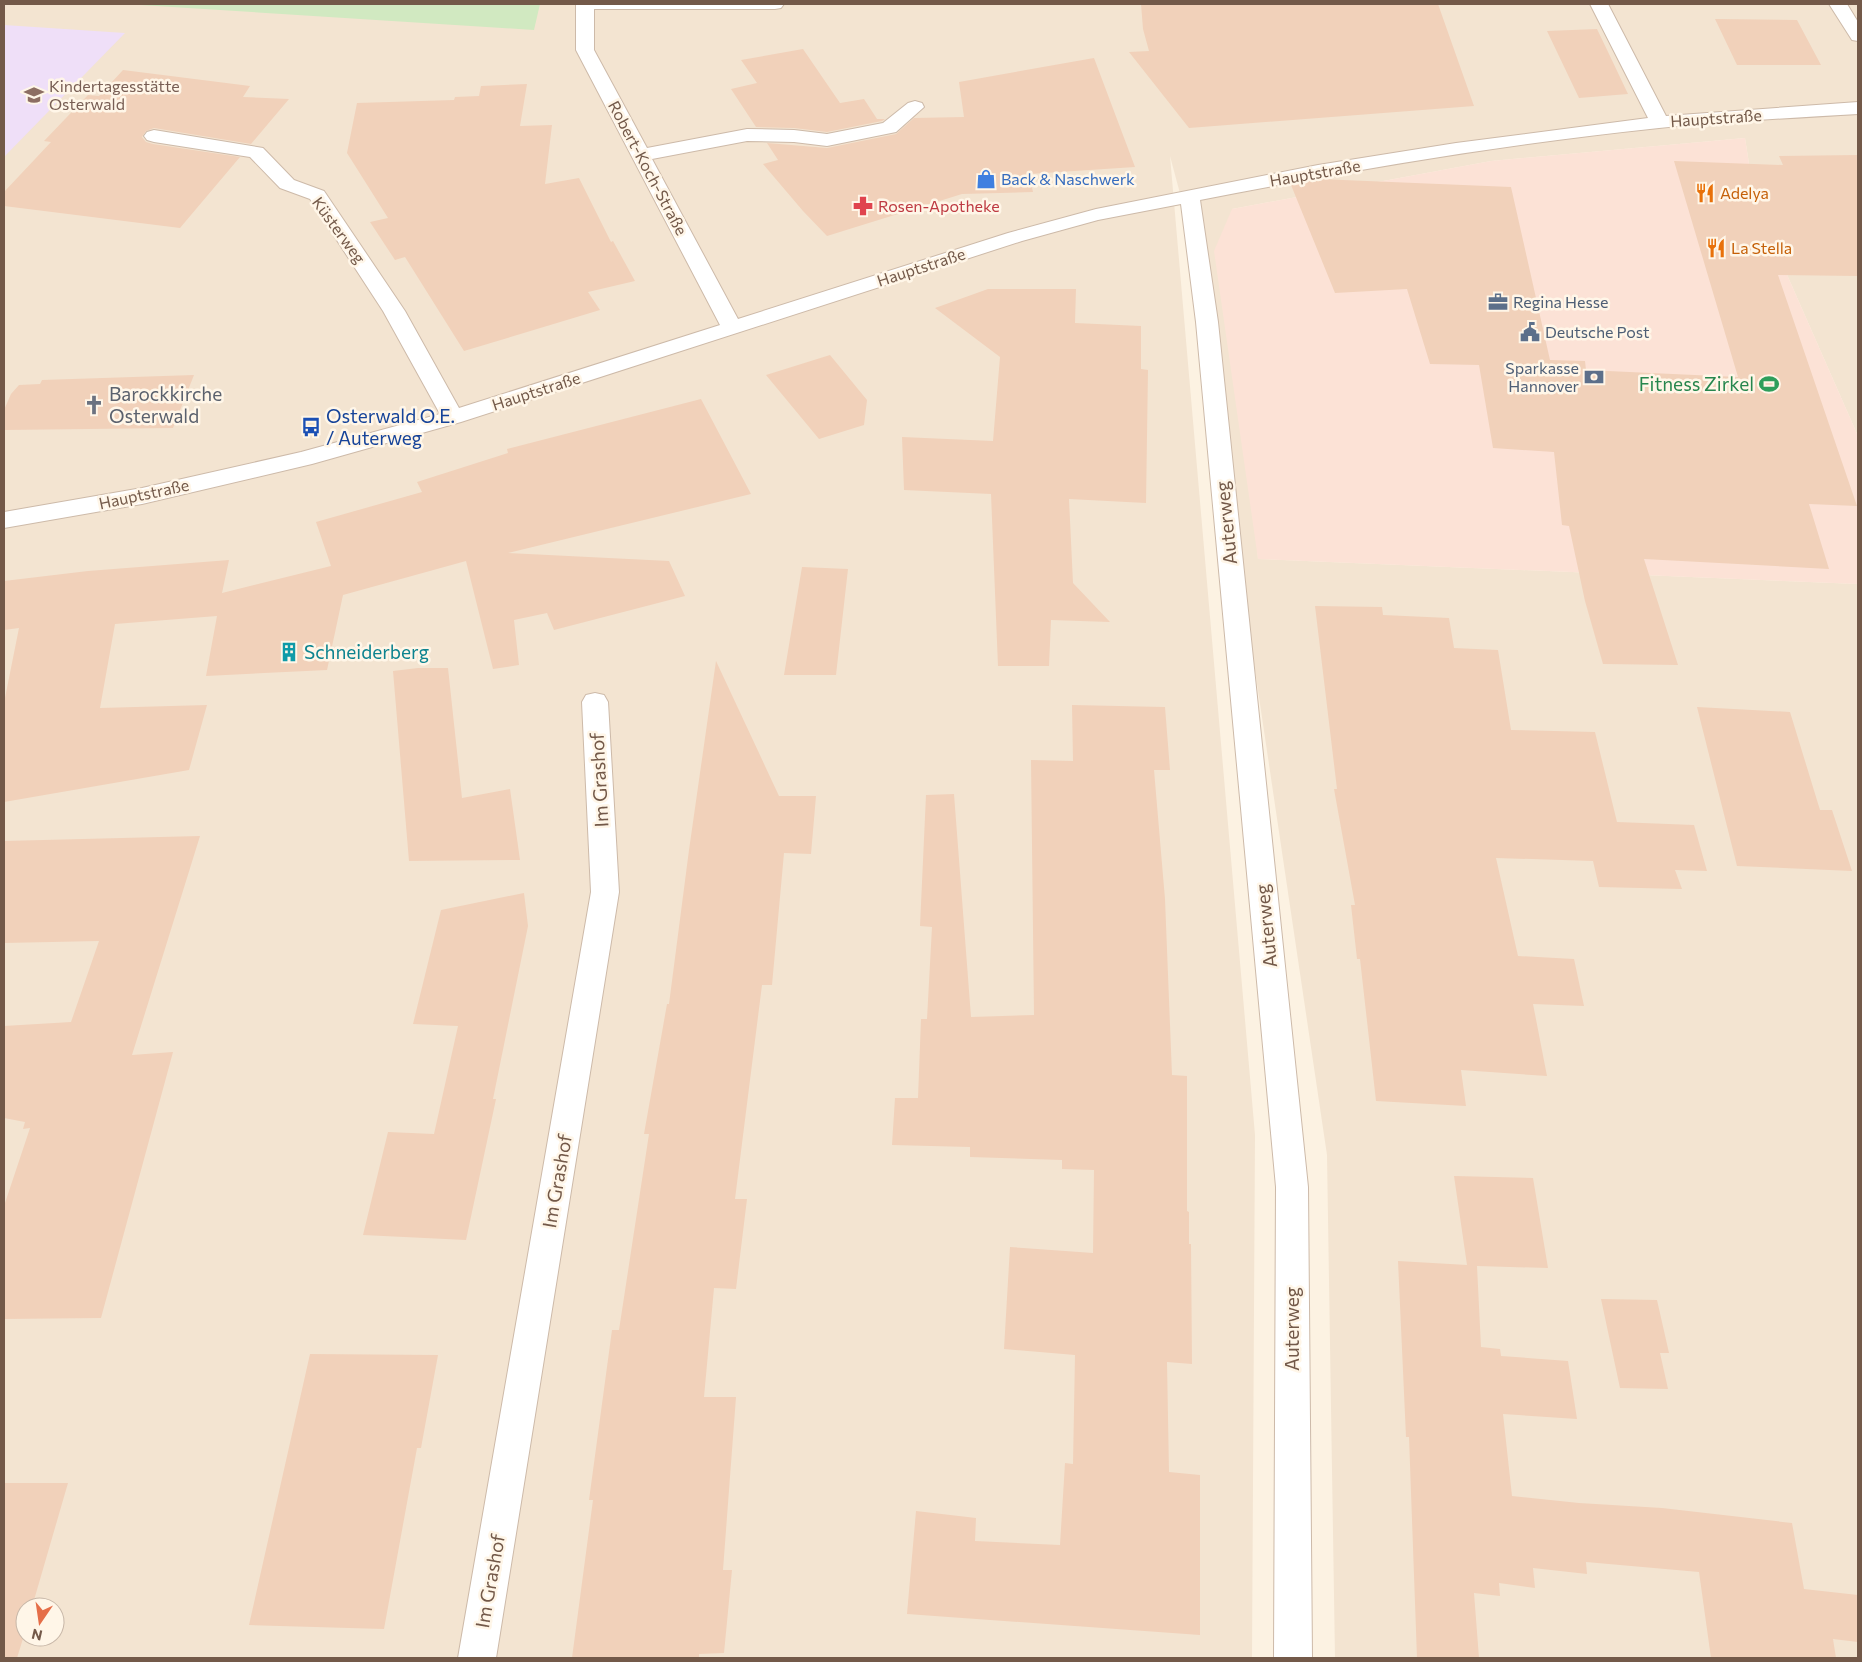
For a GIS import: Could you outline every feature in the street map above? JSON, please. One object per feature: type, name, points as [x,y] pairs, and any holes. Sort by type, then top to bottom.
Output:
[{"type":"street","points":[[585,4],[775,4]]},
{"type":"street","name":"Robert-Koch-Straße","points":[[585,4],[585,50],[732,328]]},
{"type":"street","points":[[1599,4],[1660,122]]},
{"type":"street","points":[[1838,4],[1858,36]]},
{"type":"street","points":[[641,155],[747,135],[794,136],[827,140],[890,128],[915,107]]},
{"type":"street","name":"Hauptstraße","points":[[4,520],[151,494],[304,459],[454,418],[1015,237],[1096,215],[1318,171],[1576,132],[1660,122],[1858,108]]},
{"type":"street","name":"Küsterweg","points":[[154,136],[256,152],[287,184],[317,195],[394,311],[454,418]]},
{"type":"street","name":"Auterweg","points":[[1190,196],[1207,322],[1292,1188],[1294,1658]]},
{"type":"street","name":"Im Grashof","points":[[476,1658],[605,892],[594,702]]},
{"type":"shaded area","points":[[4,4],[1858,4],[1858,436],[1755,202],[1745,138],[1491,161],[1232,209],[1258,559],[1858,584],[1858,1658],[1335,1658],[1327,1155],[1241,576],[1198,261],[1170,156],[1255,1135],[1252,1658],[4,1658]]},
{"type":"shaded area","name":"Kindertagesstätte Osterwald","points":[[4,25],[125,33],[4,157]]},
{"type":"shaded area","points":[[1745,138],[1755,202],[1858,436],[1858,584],[1258,559],[1214,251],[1232,209],[1491,161]]},
{"type":"green space","points":[[124,4],[540,4],[534,30]]},
{"type":"building","points":[[1141,4],[1438,4],[1474,106],[1189,128],[1129,52],[1149,51],[1143,29]]},
{"type":"building","points":[[1715,19],[1797,20],[1821,65],[1737,65]]},
{"type":"building","points":[[1597,29],[1628,94],[1579,98],[1547,31]]},
{"type":"building","points":[[803,49],[840,103],[864,99],[877,119],[885,119],[827,132],[794,128],[756,127],[731,89],[757,83],[741,60]]},
{"type":"building","points":[[1094,58],[1135,167],[1029,174],[1033,192],[962,194],[827,236],[763,164],[778,160],[767,143],[827,148],[896,134],[914,118],[964,117],[959,82]]},
{"type":"building","points":[[123,70],[250,86],[243,97],[289,99],[251,144],[154,128],[146,131],[142,137],[146,142],[153,144],[240,157],[180,228],[4,206],[4,192],[51,142],[44,141],[88,95],[99,96]]},
{"type":"building","points":[[527,84],[520,126],[552,125],[545,184],[579,178],[611,242],[613,241],[635,281],[588,292],[600,310],[464,351],[405,257],[395,260],[370,222],[388,218],[347,153],[357,103],[454,100],[455,97],[479,96],[481,86]]},
{"type":"building","points":[[1858,155],[1858,276],[1778,275],[1857,506],[1809,504],[1829,569],[1644,559],[1678,665],[1603,664],[1585,601],[1569,526],[1562,525],[1554,452],[1493,448],[1479,365],[1430,364],[1407,289],[1335,293],[1291,185],[1319,179],[1511,187],[1550,360],[1585,361],[1586,370],[1738,377],[1674,161],[1783,165],[1779,156]]},
{"type":"building","points":[[988,289],[1076,289],[1075,323],[1141,326],[1141,369],[1148,370],[1146,503],[1069,499],[1073,583],[1110,622],[1051,620],[1049,666],[998,666],[991,494],[904,490],[902,437],[993,441],[1000,357],[935,308]]},
{"type":"building","points":[[830,355],[867,400],[864,425],[819,439],[766,375]]},
{"type":"building","name":"Barockkirche Osterwald","points":[[194,375],[173,428],[4,430],[4,410],[11,394],[19,385],[40,384],[42,380]]},
{"type":"building","points":[[701,399],[751,494],[508,553],[669,561],[685,596],[554,630],[547,613],[514,620],[519,665],[493,669],[466,561],[343,595],[327,670],[206,676],[217,616],[115,624],[100,708],[207,705],[189,770],[4,802],[4,703],[19,628],[4,630],[4,581],[88,571],[229,560],[222,593],[331,566],[316,522],[422,492],[417,482],[508,453],[507,449]]},
{"type":"building","points":[[802,567],[848,569],[836,675],[784,675]]},
{"type":"building","points":[[1315,606],[1382,607],[1383,615],[1449,618],[1454,648],[1498,650],[1511,730],[1595,732],[1617,822],[1694,825],[1707,871],[1675,870],[1682,889],[1599,887],[1593,861],[1496,858],[1518,956],[1574,959],[1584,1006],[1533,1004],[1547,1076],[1461,1070],[1466,1106],[1376,1101],[1360,959],[1357,959],[1351,905],[1355,905],[1334,789],[1337,789]]},
{"type":"building","points":[[716,661],[779,796],[816,796],[811,854],[784,853],[772,985],[762,985],[735,1199],[747,1199],[736,1289],[714,1288],[704,1397],[736,1397],[723,1570],[732,1570],[724,1653],[699,1654],[699,1658],[572,1658],[593,1500],[589,1500],[612,1330],[619,1330],[649,1134],[644,1134],[667,1004],[669,1004]]},
{"type":"building","points":[[418,668],[448,668],[462,798],[510,789],[520,860],[409,861],[393,671]]},
{"type":"building","points":[[1072,705],[1165,707],[1170,770],[1154,770],[1165,899],[1172,1075],[1187,1076],[1187,1211],[1189,1212],[1189,1244],[1191,1244],[1192,1364],[1167,1362],[1169,1472],[1200,1475],[1200,1635],[907,1614],[916,1511],[976,1518],[975,1541],[1060,1545],[1065,1463],[1073,1464],[1075,1355],[1004,1349],[1010,1247],[1093,1253],[1094,1170],[1062,1169],[1062,1160],[970,1157],[970,1147],[892,1145],[895,1098],[918,1098],[921,1019],[927,1019],[932,927],[920,926],[926,795],[954,794],[971,1017],[1034,1015],[1031,760],[1073,761]]},
{"type":"building","points":[[1697,707],[1790,712],[1820,810],[1832,810],[1852,871],[1737,866]]},
{"type":"building","points":[[200,836],[132,1055],[173,1052],[101,1318],[4,1319],[4,1206],[30,1128],[23,1129],[25,1122],[4,1118],[4,1026],[71,1022],[99,941],[4,943],[4,841]]},
{"type":"building","points":[[524,893],[528,926],[493,1099],[496,1099],[466,1240],[363,1235],[388,1132],[434,1134],[458,1026],[413,1024],[441,910]]},
{"type":"building","points":[[1454,1176],[1533,1178],[1548,1268],[1477,1266],[1481,1347],[1500,1349],[1501,1356],[1568,1361],[1577,1419],[1503,1414],[1512,1496],[1579,1503],[1662,1508],[1792,1523],[1804,1589],[1858,1595],[1858,1642],[1833,1639],[1836,1658],[1711,1658],[1699,1572],[1586,1562],[1587,1574],[1533,1568],[1535,1588],[1499,1583],[1500,1596],[1474,1593],[1479,1658],[1417,1658],[1409,1437],[1406,1437],[1398,1261],[1467,1265]]},
{"type":"building","points":[[1601,1299],[1657,1300],[1669,1353],[1660,1353],[1668,1389],[1620,1388]]},
{"type":"building","points":[[310,1354],[438,1355],[421,1448],[417,1448],[384,1629],[249,1625]]},
{"type":"building","points":[[4,1483],[68,1483],[35,1597],[15,1597],[15,1647],[20,1647],[17,1658],[4,1658]]},
{"type":"place","name":"Kindertagesstätte Osterwald","points":[[34,95]]},
{"type":"place","name":"Back & Naschwerk","points":[[986,179]]},
{"type":"place","name":"Adelya","points":[[1705,193]]},
{"type":"place","name":"Rosen-Apotheke","points":[[863,206]]},
{"type":"place","name":"La Stella","points":[[1716,248]]},
{"type":"place","name":"Regina Hesse","points":[[1498,302]]},
{"type":"place","name":"Deutsche Post","points":[[1530,332]]},
{"type":"place","name":"Sparkasse Hannover","points":[[1594,377]]},
{"type":"place","name":"Fitness Zirkel","points":[[1769,384]]},
{"type":"place","name":"Barockkirche Osterwald","points":[[94,405]]},
{"type":"place","name":"Osterwald O.E. / Auterweg","points":[[311,427]]},
{"type":"place","name":"Schneiderberg","points":[[289,652]]}]
